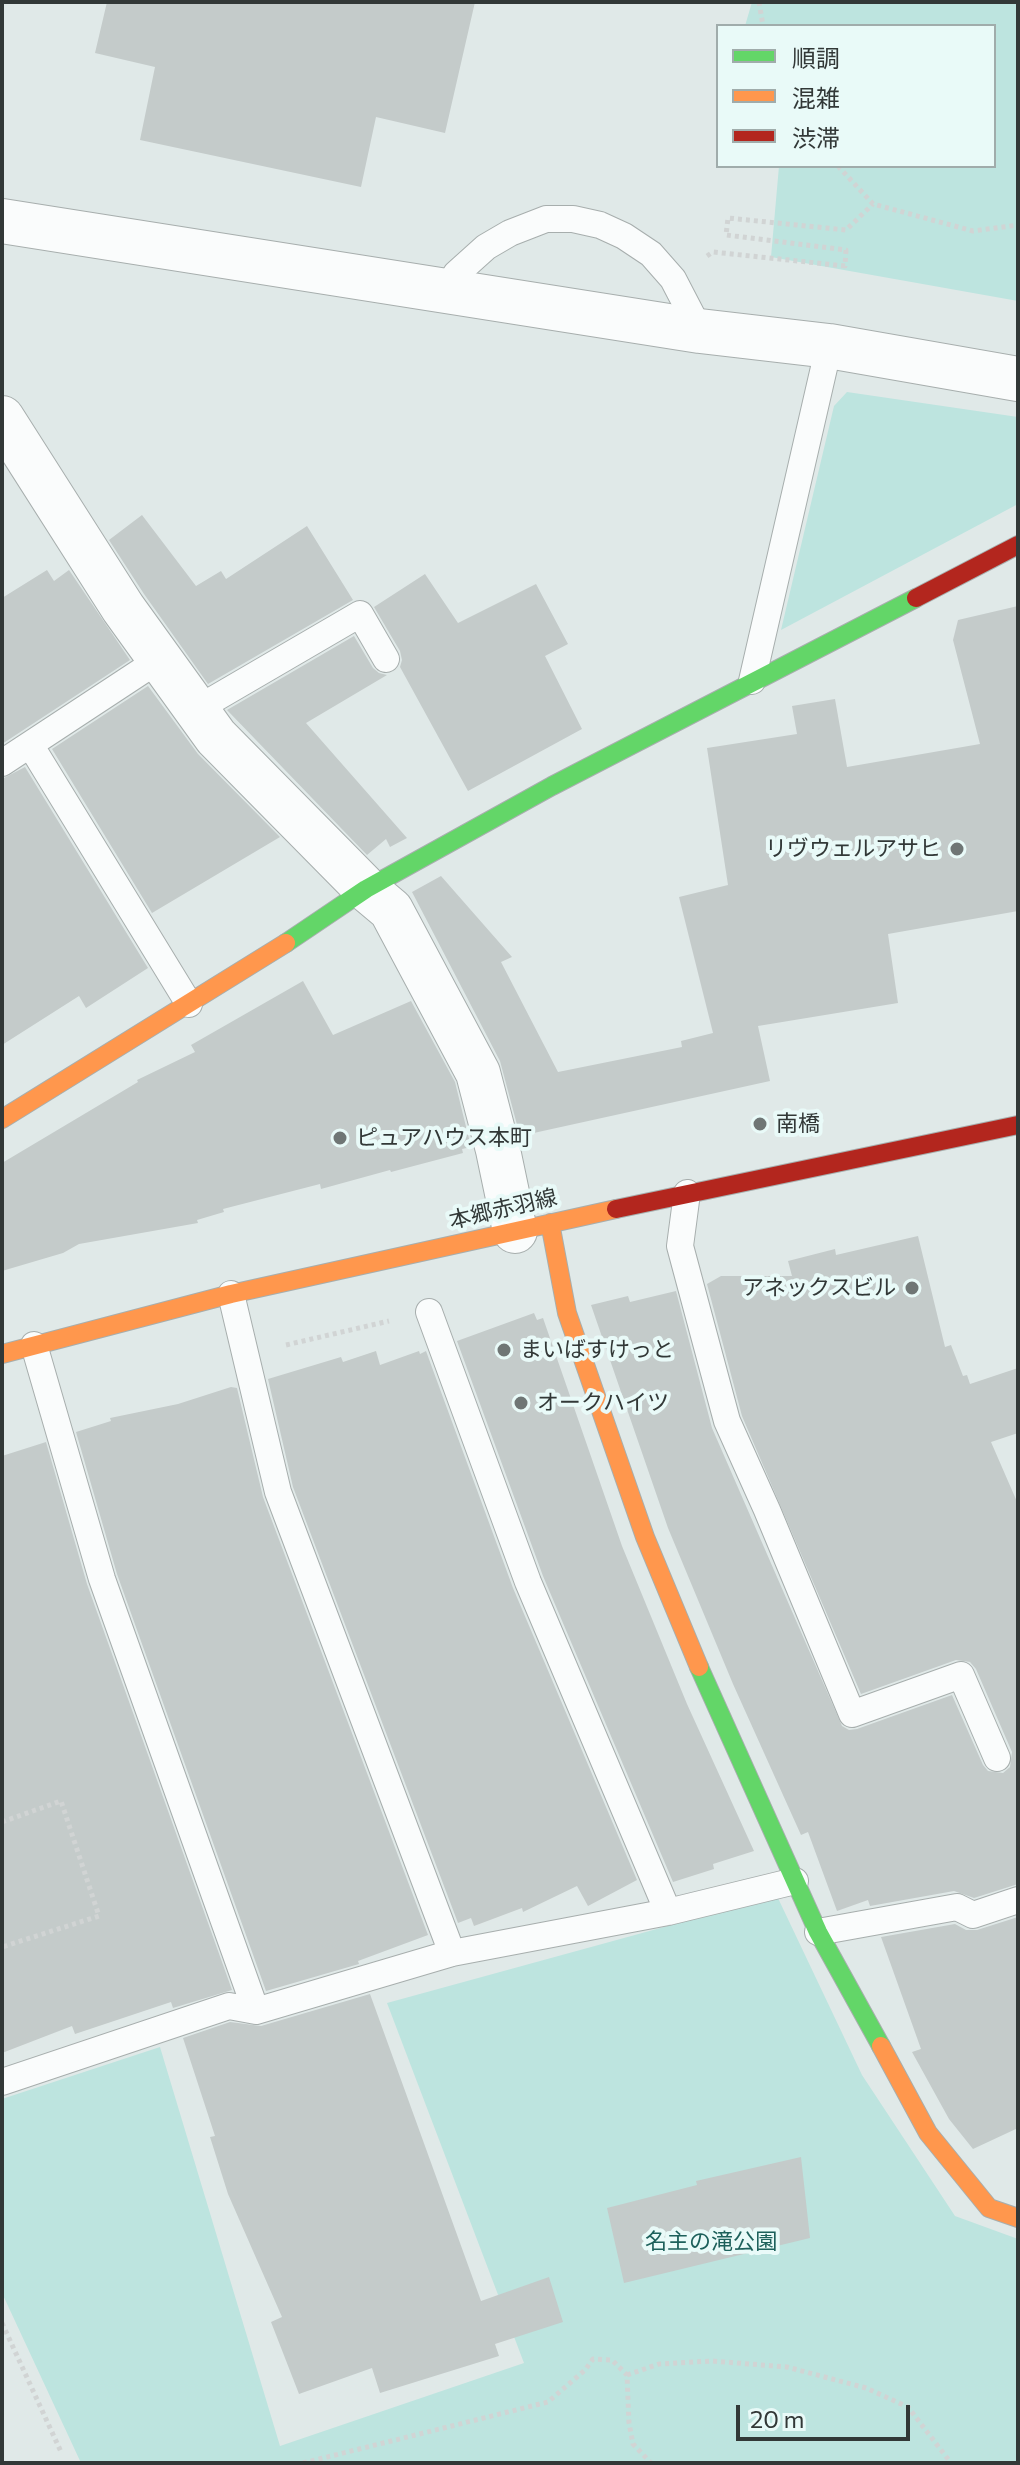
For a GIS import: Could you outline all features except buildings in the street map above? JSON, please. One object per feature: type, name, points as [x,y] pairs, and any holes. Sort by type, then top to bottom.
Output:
[{"type":"street","points":[[2,221],[700,331],[829,346],[1018,379]]},
{"type":"street","points":[[2,418],[123,608],[216,737],[366,889],[391,910],[478,1073],[498,1150],[567,1313],[645,1537],[710,1694],[818,1932],[928,2133],[989,2208],[1018,2218]]},
{"type":"street","points":[[2,1119],[189,1004],[366,889],[552,786],[1018,545]]},
{"type":"street","name":"本郷赤羽線","points":[[2,1354],[231,1294],[687,1193],[1018,1125]]},
{"type":"lane","points":[[446,291],[456,274],[486,247],[510,233],[546,219],[573,219],[600,225],[651,254],[673,279],[700,331]]},
{"type":"lane","points":[[752,681],[829,346]]},
{"type":"lane","points":[[197,709],[360,614],[386,659]]},
{"type":"lane","points":[[2,763],[160,659]]},
{"type":"lane","points":[[31,746],[189,1004]]},
{"type":"lane","points":[[687,1193],[680,1246],[727,1421],[852,1714],[961,1675],[997,1758]]},
{"type":"lane","points":[[231,1294],[278,1492],[452,1953]]},
{"type":"lane","points":[[429,1312],[528,1582],[668,1912]]},
{"type":"lane","points":[[34,1345],[102,1579],[256,2011]]},
{"type":"lane","points":[[2,2082],[229,2006],[256,2011],[452,1953],[668,1912],[795,1881]]},
{"type":"lane","points":[[818,1932],[957,1907],[973,1915],[1018,1900]]},
{"type":"path","points":[[759,2],[763,24]]},
{"type":"path","points":[[840,168],[873,204],[973,231],[1018,225]]},
{"type":"path","points":[[673,279],[713,252],[845,266],[846,250],[726,235],[728,218],[846,230],[873,204]]},
{"type":"path","points":[[244,1355],[429,1312]]},
{"type":"path","points":[[2,1822],[61,1801],[99,1916],[2,1947]]},
{"type":"path","points":[[2,2323],[62,2454]]},
{"type":"path","points":[[303,2463],[548,2402],[585,2370],[593,2359],[612,2360],[627,2375],[633,2444],[651,2463]]},
{"type":"path","points":[[627,2375],[659,2364],[712,2361],[787,2367],[853,2384],[908,2407],[951,2463]]},
{"type":"green space","points":[[752,2],[1018,2],[1018,301],[771,257],[779,168],[996,168],[996,24],[746,24]]},
{"type":"green space","points":[[847,392],[1018,417],[1018,504],[781,630],[834,406]]},
{"type":"green space","name":"名主の滝公園","points":[[777,1896],[862,2075],[955,2216],[1018,2239],[1018,2463],[81,2463],[2,2293],[2,2099],[160,2047],[280,2446],[524,2363],[387,2003]]},
{"type":"traffic: fast","points":[[286,943],[366,889],[552,786],[916,598]]},
{"type":"traffic: fast","points":[[699,1667],[818,1932],[881,2046]]},
{"type":"traffic: slow","points":[[2,1119],[286,943]]},
{"type":"traffic: slow","points":[[2,1354],[231,1294],[616,1209]]},
{"type":"traffic: slow","points":[[550,1223],[567,1313],[645,1537],[699,1667]]},
{"type":"traffic: slow","points":[[881,2046],[928,2133],[989,2208],[1018,2218]]},
{"type":"traffic: jam","points":[[916,598],[1018,545]]},
{"type":"traffic: jam","points":[[616,1209],[1018,1125]]},
{"type":"place","name":"リヴウェルアサヒ","points":[[957,849]]},
{"type":"place","name":"南橋","points":[[760,1124]]},
{"type":"place","name":"ピュアハウス本町","points":[[340,1138]]},
{"type":"place","name":"アネックスビル","points":[[912,1288]]},
{"type":"place","name":"まいばすけっと","points":[[504,1350]]},
{"type":"place","name":"オークハイツ","points":[[521,1403]]}]
